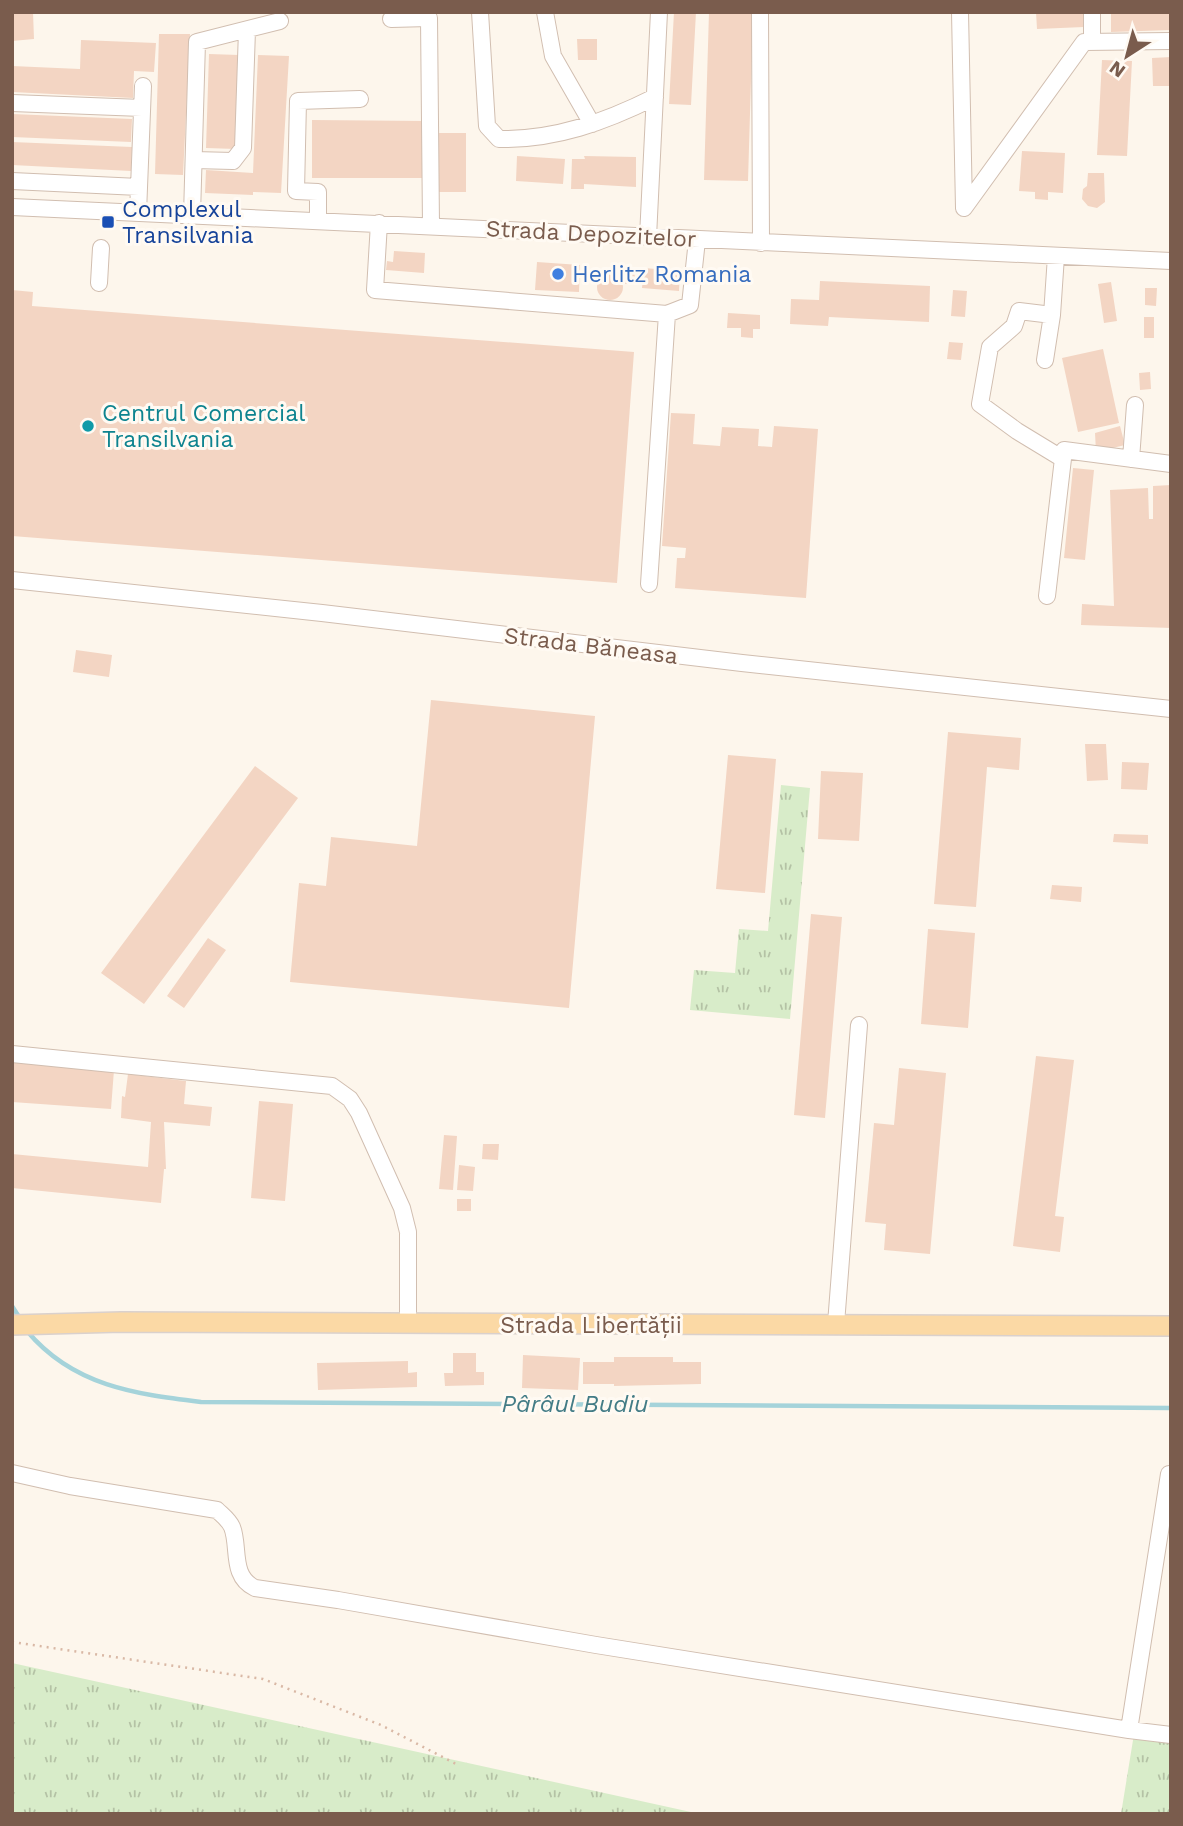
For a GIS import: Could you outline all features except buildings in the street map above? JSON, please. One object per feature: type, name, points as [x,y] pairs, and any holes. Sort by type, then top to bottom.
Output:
[{"type":"main road","name":"Strada Libertății","points":[[12,1325],[1171,1326]]},
{"type":"street","points":[[480,12],[487,126],[499,139],[522,140],[571,131],[618,115],[655,97]]},
{"type":"street","points":[[545,12],[553,56],[592,124]]},
{"type":"street","points":[[648,237],[659,12]]},
{"type":"street","points":[[760,12],[761,243]]},
{"type":"street","points":[[960,12],[964,208],[1084,42],[1171,41]]},
{"type":"street","points":[[1092,12],[1092,42]]},
{"type":"street","points":[[390,19],[429,18],[431,226]]},
{"type":"street","points":[[192,215],[197,43],[281,21]]},
{"type":"street","points":[[194,160],[233,160],[243,148],[247,30]]},
{"type":"street","points":[[138,213],[143,86]]},
{"type":"street","points":[[317,221],[318,192],[296,191],[298,101],[360,99]]},
{"type":"street","points":[[12,103],[142,108]]},
{"type":"street","points":[[12,181],[139,187]]},
{"type":"street","name":"Strada Depozitelor","points":[[12,206],[1171,261]]},
{"type":"street","points":[[379,223],[375,290],[667,313],[690,305],[697,240]]},
{"type":"street","points":[[99,283],[101,248]]},
{"type":"street","points":[[1045,360],[1052,315],[1056,256]]},
{"type":"street","points":[[1052,315],[1018,311],[1014,326],[990,347],[980,404],[1063,459]]},
{"type":"street","points":[[649,584],[667,313]]},
{"type":"street","points":[[1131,459],[1135,405]]},
{"type":"street","points":[[1047,596],[1064,450],[1171,464]]},
{"type":"street","name":"Strada Băneasa","points":[[12,580],[294,610],[729,662],[1171,709]]},
{"type":"street","points":[[836,1324],[859,1025]]},
{"type":"street","points":[[12,1054],[332,1086],[351,1099],[402,1208],[408,1232],[408,1324]]},
{"type":"street","points":[[12,1473],[71,1486],[217,1510],[232,1528],[239,1572],[247,1583],[255,1588],[596,1645],[1171,1735]]},
{"type":"street","points":[[1129,1730],[1169,1474]]},
{"type":"path","points":[[12,1642],[264,1679],[381,1724],[456,1764]]},
{"type":"green space","points":[[781,785],[810,788],[790,1019],[690,1010],[694,970],[735,973],[739,929],[768,931]]},
{"type":"green space","points":[[12,1663],[700,1814],[12,1814]]},
{"type":"green space","points":[[1134,1734],[1171,1736],[1171,1814],[1121,1814]]},
{"type":"waterway","name":"Pârâul Budiu","points":[[12,1306],[21,1320]]},
{"type":"waterway","name":"Pârâul Budiu","points":[[27,1331],[45,1350],[85,1376],[129,1391],[201,1402],[1171,1408]]},
{"type":"place","name":"Complexul Transilvania","points":[[108,222]]},
{"type":"place","name":"Herlitz Romania","points":[[558,274]]},
{"type":"place","name":"Centrul Comercial Transilvania","points":[[88,426]]}]
